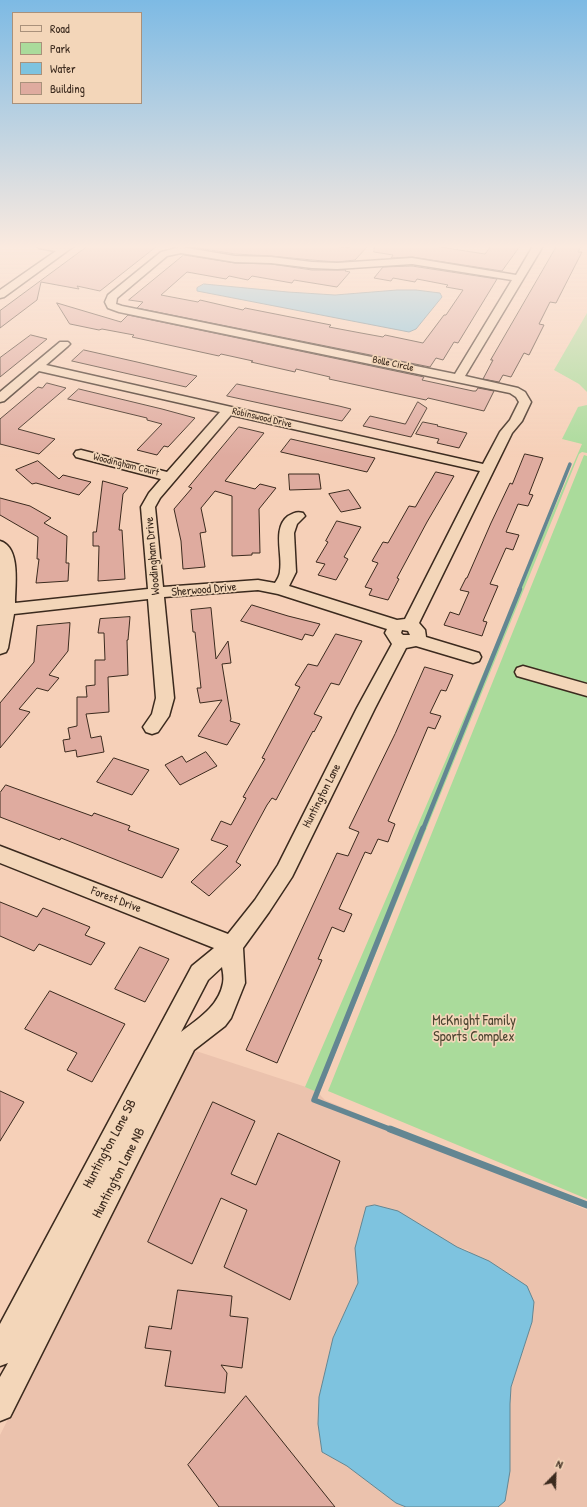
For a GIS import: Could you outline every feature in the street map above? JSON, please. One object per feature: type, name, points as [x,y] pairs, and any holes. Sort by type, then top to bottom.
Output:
[{"type":"street","name":"Bolle Circle","points":[[155,316],[513,390],[522,397],[524,402],[516,421],[506,432],[488,469]]},
{"type":"street","points":[[458,378],[495,316]]},
{"type":"street","points":[[0,398],[64,344]]},
{"type":"street","name":"Robinswood Drive","points":[[37,367],[488,469]]},
{"type":"street","name":"Woodingham Drive","points":[[152,727],[160,716],[165,698],[148,507],[154,496],[228,410]]},
{"type":"street","name":"Woodingham Court","points":[[81,454],[170,477]]},
{"type":"street","name":"Huntington Lane","points":[[232,945],[262,906],[285,871],[488,469]]},
{"type":"street","points":[[280,589],[288,572],[287,533],[290,522],[298,516]]},
{"type":"street","points":[[0,546],[5,552],[8,562],[7,609],[0,645]]},
{"type":"street","name":"Sherwood Drive","points":[[7,609],[205,588],[258,585],[280,589],[377,618],[406,633],[473,657]]},
{"type":"street","points":[[523,672],[587,690]]},
{"type":"street","name":"Forest Drive","points":[[0,854],[232,945]]},
{"type":"street","name":"Huntington Lane SB","points":[[0,1352],[200,972],[232,945]]},
{"type":"street","name":"Huntington Lane NB","points":[[0,1407],[186,1042],[217,1018],[223,1010],[234,983],[232,945]]},
{"type":"shaded area","points":[[193,1050],[306,1087],[319,1093],[325,1100],[587,1210],[587,1507],[498,1507],[505,1501],[510,1471],[511,1387],[532,1322],[468,1250],[457,1247],[355,1248],[358,1283],[333,1338],[319,1397],[318,1424],[322,1452],[347,1466],[396,1503],[406,1507],[0,1507],[0,1435]]},
{"type":"green space","points":[[585,316],[587,316],[587,392],[579,384],[554,370]]},
{"type":"green space","points":[[587,405],[587,453],[582,452],[579,454],[319,1093],[305,1087],[582,444],[562,439],[578,407]]},
{"type":"green space","name":"McKnight Family Sports Complex","points":[[584,455],[587,456],[587,1199],[328,1091]]},
{"type":"water","points":[[328,316],[426,316],[416,329],[409,332]]},
{"type":"water","points":[[375,1205],[398,1211],[457,1247],[489,1261],[527,1286],[534,1302],[532,1322],[511,1387],[510,1471],[505,1501],[498,1507],[406,1507],[396,1503],[347,1466],[322,1452],[318,1424],[319,1397],[333,1338],[358,1283],[355,1248],[366,1207]]},
{"type":"building","points":[[0,316],[15,316],[0,328]]},
{"type":"building","points":[[65,316],[102,316],[121,322],[127,316],[134,316],[424,377],[422,380],[473,391],[476,391],[478,388],[494,391],[484,411],[428,398],[426,400],[329,379],[330,377],[296,369],[295,372],[221,354],[219,356],[132,337],[134,335],[70,324]]},
{"type":"building","points":[[178,316],[287,316],[331,325],[329,327],[383,337],[385,335],[423,343],[443,316],[474,316],[458,343],[454,342],[443,360],[436,358],[430,367]]},
{"type":"building","points":[[516,316],[543,316],[539,324],[544,325],[529,355],[524,353],[511,377],[503,375],[499,382],[483,379],[493,360],[491,360]]},
{"type":"building","points":[[31,335],[47,339],[0,377],[0,358]]},
{"type":"building","points":[[84,350],[197,376],[186,387],[72,361]]},
{"type":"building","points":[[47,383],[66,388],[18,429],[55,439],[39,454],[0,444],[0,419],[38,387],[42,388]]},
{"type":"building","points":[[237,384],[351,409],[342,421],[227,396]]},
{"type":"building","points":[[79,389],[195,418],[168,447],[164,446],[157,455],[137,450],[162,424],[147,420],[147,418],[68,399]]},
{"type":"building","points":[[418,402],[427,408],[411,437],[363,426],[370,416],[405,424]]},
{"type":"building","points":[[423,422],[467,433],[459,448],[437,443],[439,439],[416,434]]},
{"type":"building","points":[[239,427],[264,433],[225,481],[255,489],[260,484],[276,488],[259,509],[260,553],[232,556],[232,496],[215,491],[201,508],[206,532],[200,533],[205,567],[183,569],[181,541],[174,509],[192,488],[189,487]]},
{"type":"building","points":[[291,439],[375,458],[367,472],[281,452]]},
{"type":"building","points":[[525,454],[543,458],[529,494],[533,495],[528,506],[518,504],[506,532],[519,535],[513,550],[506,548],[490,584],[498,586],[483,621],[487,622],[482,636],[444,625],[450,612],[459,615],[469,592],[460,590],[467,578],[510,483],[512,484]]},
{"type":"building","points":[[38,461],[59,479],[63,475],[91,482],[79,495],[36,483],[32,484],[16,470]]},
{"type":"building","points":[[436,472],[454,476],[397,578],[399,579],[388,600],[369,595],[372,589],[365,587],[378,563],[372,561],[383,542],[388,543],[409,506],[415,507]]},
{"type":"building","points":[[289,474],[319,474],[321,489],[290,490]]},
{"type":"building","points":[[103,481],[128,488],[123,494],[119,530],[122,530],[125,579],[98,581],[99,546],[93,546],[93,532],[96,532]]},
{"type":"building","points":[[349,490],[361,508],[341,512],[329,494]]},
{"type":"building","points":[[0,498],[30,506],[51,518],[44,523],[67,536],[66,563],[69,563],[68,581],[36,583],[39,559],[37,559],[38,537],[0,515]]},
{"type":"building","points":[[337,521],[361,527],[344,557],[348,559],[336,580],[318,575],[325,564],[316,562],[328,542],[326,541]]},
{"type":"building","points":[[252,605],[320,624],[313,636],[305,634],[302,640],[241,621]]},
{"type":"building","points":[[211,608],[216,659],[228,641],[231,663],[222,664],[231,719],[230,721],[240,724],[227,745],[198,736],[222,700],[200,703],[197,688],[201,688],[191,610]]},
{"type":"building","points":[[130,617],[127,640],[128,675],[108,677],[109,712],[86,714],[91,738],[101,736],[104,752],[77,757],[76,750],[65,752],[63,740],[70,739],[68,728],[77,726],[77,697],[87,697],[86,686],[95,685],[95,660],[105,660],[104,633],[98,633],[100,619]]},
{"type":"building","points":[[70,623],[68,651],[49,675],[59,678],[48,691],[37,688],[19,709],[30,712],[0,748],[0,703],[34,662],[37,626]]},
{"type":"building","points":[[336,634],[362,641],[339,685],[331,683],[314,714],[322,717],[276,800],[272,798],[267,805],[236,862],[241,865],[209,896],[191,882],[228,846],[211,840],[221,821],[231,825],[246,798],[243,797],[265,759],[262,758],[300,687],[295,685],[308,664],[317,666]]},
{"type":"building","points":[[425,667],[453,675],[446,691],[441,690],[430,713],[441,716],[435,729],[428,727],[388,821],[395,824],[388,842],[378,839],[371,854],[365,852],[339,909],[352,914],[344,932],[332,927],[318,959],[322,960],[277,1063],[246,1050],[337,853],[348,856],[359,832],[349,828],[395,734]]},
{"type":"building","points":[[206,752],[217,766],[180,785],[165,765],[182,756],[186,762]]},
{"type":"building","points":[[114,758],[149,770],[132,795],[97,782]]},
{"type":"building","points":[[6,785],[92,816],[94,813],[130,826],[128,830],[179,849],[162,878],[61,838],[60,840],[0,817],[0,793]]},
{"type":"building","points":[[0,902],[37,917],[43,908],[90,927],[85,935],[105,943],[91,965],[39,944],[34,951],[0,936]]},
{"type":"building","points":[[140,947],[169,959],[145,1002],[115,989]]},
{"type":"building","points":[[50,991],[125,1024],[92,1082],[67,1070],[77,1053],[25,1029]]},
{"type":"building","points":[[0,1091],[24,1102],[0,1141]]},
{"type":"building","points":[[213,1102],[255,1121],[231,1174],[256,1185],[278,1133],[340,1161],[290,1300],[224,1267],[247,1210],[221,1198],[192,1264],[148,1242]]},
{"type":"building","points":[[178,1290],[232,1296],[230,1316],[248,1318],[242,1368],[221,1365],[227,1373],[225,1393],[165,1386],[171,1351],[145,1348],[149,1326],[171,1329]]},
{"type":"building","points":[[246,1396],[335,1507],[219,1507],[188,1465]]},
{"type":"waterway","points":[[519,590],[570,464]]},
{"type":"waterway","points":[[423,829],[520,589]]},
{"type":"waterway","points":[[392,1130],[314,1100],[423,828]]},
{"type":"waterway","points":[[390,1129],[587,1205]]}]
